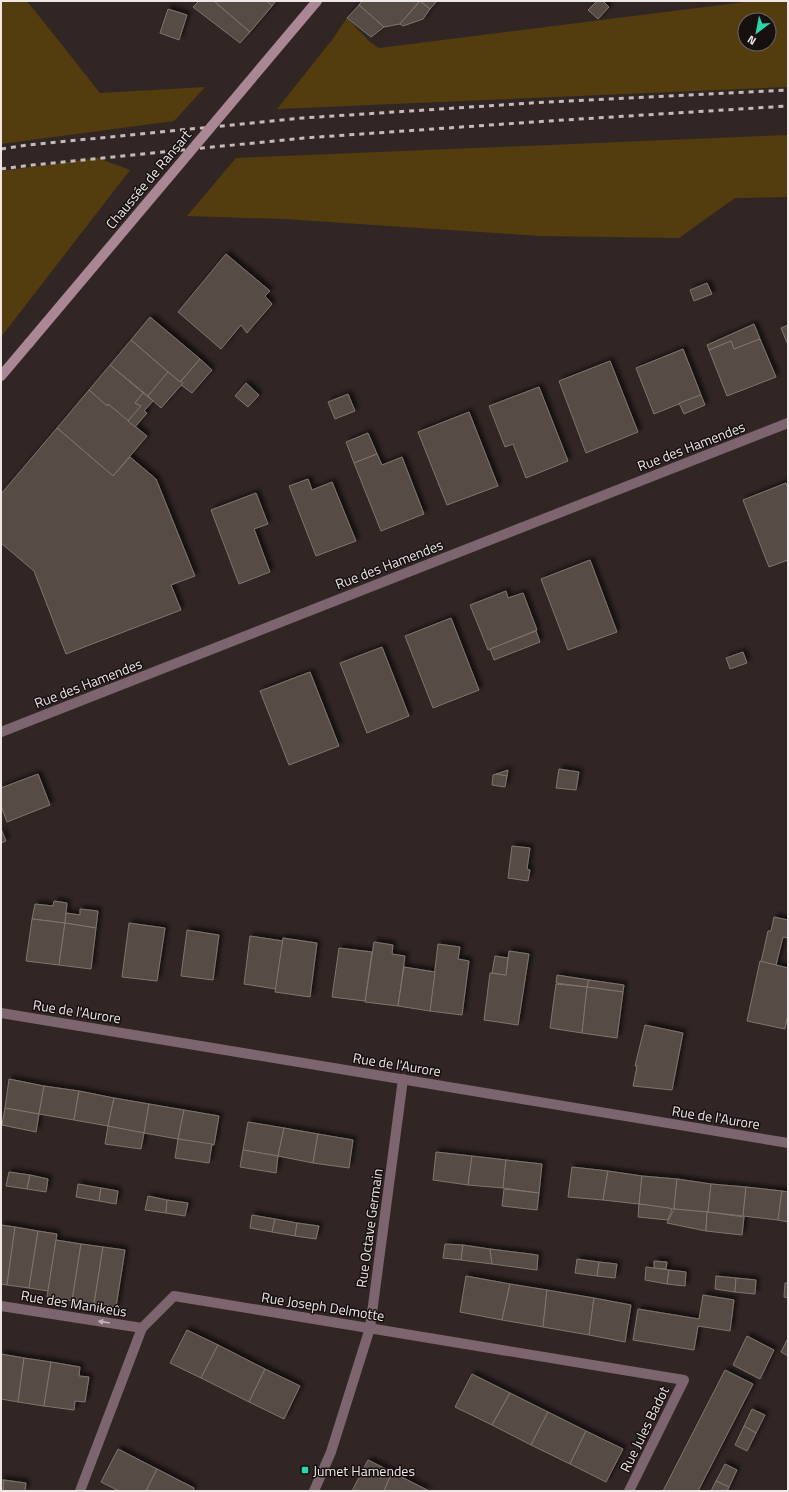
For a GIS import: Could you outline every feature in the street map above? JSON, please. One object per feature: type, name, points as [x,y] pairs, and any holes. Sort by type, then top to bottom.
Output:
[{"type":"main road","name":"Chaussée de Ransart","points":[[1,376],[317,1]]},
{"type":"street","name":"Rue des Hamendes","points":[[1,732],[788,423]]},
{"type":"street","name":"Rue de l'Aurore","points":[[1,1013],[788,1143]]},
{"type":"street","name":"Rue Octave Germain","points":[[314,1491],[331,1452],[370,1328],[403,1079]]},
{"type":"street","name":"Rue Joseph Delmotte","points":[[80,1491],[142,1328],[174,1296],[684,1380]]},
{"type":"street","name":"Rue des Manikeûs","points":[[1,1306],[142,1328]]},
{"type":"street","name":"Rue Jules Badot","points":[[629,1491],[684,1380]]},
{"type":"shaded area","points":[[1,1],[27,1],[100,93],[205,87],[174,121],[1,144]]},
{"type":"shaded area","points":[[753,1],[788,1],[788,87],[277,109],[332,40],[347,18],[370,42],[379,48]]},
{"type":"shaded area","points":[[788,135],[788,197],[735,198],[679,238],[541,236],[284,219],[187,216],[236,158]]},
{"type":"shaded area","points":[[98,158],[130,170],[1,337],[1,171]]},
{"type":"building","points":[[199,1],[214,1],[250,32],[240,43],[193,7]]},
{"type":"building","points":[[214,1],[267,1],[272,6],[250,32]]},
{"type":"building","points":[[267,1],[276,1],[272,6]]},
{"type":"building","points":[[362,1],[420,1],[400,24],[384,27],[359,5]]},
{"type":"building","points":[[420,1],[437,1],[430,9]]},
{"type":"building","points":[[420,1],[430,9],[423,19],[403,26],[400,24]]},
{"type":"building","points":[[597,1],[603,1],[609,7],[598,19],[588,10]]},
{"type":"building","points":[[359,5],[384,27],[371,37],[347,18]]},
{"type":"building","points":[[168,9],[187,15],[179,40],[160,33]]},
{"type":"building","points":[[226,254],[270,291],[265,296],[272,304],[247,333],[241,325],[221,349],[178,312]]},
{"type":"building","points":[[707,283],[712,294],[694,301],[690,290]]},
{"type":"building","points":[[150,317],[200,359],[180,382],[131,340]]},
{"type":"building","points":[[754,324],[760,339],[734,349],[731,341],[709,350],[707,345]]},
{"type":"building","points":[[788,325],[788,345],[781,328]]},
{"type":"building","points":[[760,339],[776,377],[727,396],[709,350],[731,341],[734,349]]},
{"type":"building","points":[[131,340],[168,372],[148,396],[110,365]]},
{"type":"building","points":[[683,349],[701,395],[654,414],[636,368]]},
{"type":"building","points":[[200,359],[212,370],[192,393],[181,385],[183,383],[181,381]]},
{"type":"building","points":[[610,361],[638,432],[586,453],[559,381]]},
{"type":"building","points":[[110,365],[143,393],[135,403],[141,406],[128,421],[108,404],[107,406],[89,390]]},
{"type":"building","points":[[168,372],[183,383],[161,408],[148,396]]},
{"type":"building","points":[[246,383],[259,395],[248,407],[235,396]]},
{"type":"building","points":[[539,387],[568,461],[526,478],[513,444],[505,447],[489,406]]},
{"type":"building","points":[[89,390],[107,406],[108,404],[147,436],[113,476],[57,428]]},
{"type":"building","points":[[143,393],[153,401],[144,411],[147,413],[135,427],[128,421],[141,406],[135,403]]},
{"type":"building","points":[[348,394],[355,411],[335,419],[328,402]]},
{"type":"building","points":[[701,395],[705,405],[684,414],[679,403]]},
{"type":"building","points":[[469,412],[498,486],[447,505],[418,432]]},
{"type":"building","points":[[57,428],[113,476],[130,457],[156,479],[195,576],[171,585],[181,610],[66,654],[34,571],[1,543],[1,494]]},
{"type":"building","points":[[368,433],[377,454],[354,463],[346,442]]},
{"type":"building","points":[[377,454],[382,465],[402,457],[424,514],[381,531],[354,463]]},
{"type":"building","points":[[308,479],[312,490],[332,482],[356,541],[316,556],[289,486]]},
{"type":"building","points":[[786,483],[788,489],[788,560],[769,567],[743,500]]},
{"type":"building","points":[[256,493],[268,524],[254,529],[270,572],[239,584],[211,510]]},
{"type":"building","points":[[590,560],[617,632],[568,650],[541,579]]},
{"type":"building","points":[[506,591],[508,598],[523,593],[537,630],[488,650],[470,605]]},
{"type":"building","points":[[451,618],[479,690],[433,708],[405,636]]},
{"type":"building","points":[[536,631],[540,642],[494,660],[490,649]]},
{"type":"building","points":[[382,647],[409,716],[367,733],[340,663]]},
{"type":"building","points":[[743,652],[747,663],[730,669],[726,658]]},
{"type":"building","points":[[310,672],[339,746],[289,765],[260,691]]},
{"type":"building","points":[[559,769],[579,772],[576,790],[556,788]]},
{"type":"building","points":[[508,770],[507,776],[496,774]]},
{"type":"building","points":[[38,774],[50,805],[7,822],[1,806],[1,788]]},
{"type":"building","points":[[496,774],[507,776],[505,787],[492,785],[493,775]]},
{"type":"building","points":[[1,829],[6,841],[1,843]]},
{"type":"building","points":[[512,846],[530,848],[527,869],[530,870],[528,881],[508,878]]},
{"type":"building","points":[[54,901],[67,903],[65,923],[32,919],[35,904],[53,906]]},
{"type":"building","points":[[80,909],[98,911],[96,928],[65,923],[66,913],[80,915]]},
{"type":"building","points":[[774,917],[788,920],[788,938],[783,937],[776,965],[761,962],[768,931],[771,931]]},
{"type":"building","points":[[32,919],[65,923],[59,965],[26,961]]},
{"type":"building","points":[[65,923],[96,928],[91,969],[59,965]]},
{"type":"building","points":[[129,923],[165,928],[157,981],[122,977]]},
{"type":"building","points":[[187,930],[219,935],[213,980],[181,976]]},
{"type":"building","points":[[250,936],[283,941],[276,989],[244,984]]},
{"type":"building","points":[[283,938],[317,943],[310,997],[275,992]]},
{"type":"building","points":[[374,942],[393,945],[392,954],[405,956],[398,1006],[365,1002]]},
{"type":"building","points":[[438,944],[460,947],[458,959],[469,961],[462,1015],[430,1011]]},
{"type":"building","points":[[339,948],[372,952],[365,1001],[332,997]]},
{"type":"building","points":[[509,951],[529,954],[518,1025],[484,1020],[490,973],[506,975]]},
{"type":"building","points":[[495,956],[508,958],[506,975],[492,973]]},
{"type":"building","points":[[760,961],[788,968],[788,1014],[785,1029],[747,1021]]},
{"type":"building","points":[[404,967],[435,972],[430,1011],[398,1006]]},
{"type":"building","points":[[557,975],[589,980],[587,987],[556,983]]},
{"type":"building","points":[[589,980],[624,985],[623,992],[587,987]]},
{"type":"building","points":[[556,984],[587,987],[582,1033],[550,1028]]},
{"type":"building","points":[[587,987],[623,992],[617,1038],[582,1033]]},
{"type":"building","points":[[645,1025],[683,1033],[672,1090],[633,1086],[637,1066],[635,1066]]},
{"type":"building","points":[[9,1079],[44,1086],[39,1114],[5,1108]]},
{"type":"building","points":[[44,1086],[79,1091],[74,1120],[39,1114]]},
{"type":"building","points":[[79,1091],[114,1098],[108,1126],[74,1120]]},
{"type":"building","points":[[114,1098],[149,1104],[144,1133],[108,1126]]},
{"type":"building","points":[[149,1104],[184,1110],[178,1139],[144,1133]]},
{"type":"building","points":[[5,1108],[39,1114],[36,1132],[2,1125]]},
{"type":"building","points":[[184,1110],[219,1116],[214,1145],[178,1139]]},
{"type":"building","points":[[248,1122],[284,1128],[278,1156],[243,1150]]},
{"type":"building","points":[[108,1126],[144,1133],[141,1149],[105,1144]]},
{"type":"building","points":[[284,1128],[318,1134],[313,1163],[278,1156]]},
{"type":"building","points":[[318,1134],[353,1140],[349,1168],[313,1163]]},
{"type":"building","points":[[178,1139],[212,1144],[209,1163],[175,1158]]},
{"type":"building","points":[[243,1150],[278,1156],[276,1173],[240,1167]]},
{"type":"building","points":[[436,1152],[472,1156],[468,1185],[433,1180]]},
{"type":"building","points":[[472,1156],[506,1160],[503,1188],[468,1185]]},
{"type":"building","points":[[506,1160],[542,1164],[539,1193],[503,1188]]},
{"type":"building","points":[[572,1167],[608,1171],[603,1200],[568,1197]]},
{"type":"building","points":[[608,1171],[642,1176],[639,1204],[603,1200]]},
{"type":"building","points":[[9,1172],[30,1175],[27,1189],[6,1186]]},
{"type":"building","points":[[30,1175],[48,1179],[46,1192],[27,1189]]},
{"type":"building","points":[[642,1176],[677,1179],[674,1209],[639,1204]]},
{"type":"building","points":[[677,1179],[711,1184],[708,1212],[674,1209]]},
{"type":"building","points":[[78,1184],[101,1188],[99,1201],[76,1197]]},
{"type":"building","points":[[711,1184],[746,1187],[743,1216],[708,1212]]},
{"type":"building","points":[[746,1187],[782,1191],[778,1220],[743,1216]]},
{"type":"building","points":[[101,1188],[118,1191],[116,1204],[99,1201]]},
{"type":"building","points":[[504,1189],[539,1193],[537,1210],[502,1206]]},
{"type":"building","points":[[782,1191],[788,1192],[788,1222],[778,1220]]},
{"type":"building","points":[[148,1196],[167,1200],[166,1213],[145,1210]]},
{"type":"building","points":[[167,1200],[188,1203],[185,1216],[166,1213]]},
{"type":"building","points":[[639,1204],[672,1209],[668,1220],[638,1217]]},
{"type":"building","points":[[674,1209],[707,1212],[706,1231],[667,1223]]},
{"type":"building","points":[[707,1212],[744,1217],[742,1235],[706,1231]]},
{"type":"building","points":[[252,1215],[275,1219],[272,1232],[250,1228]]},
{"type":"building","points":[[275,1219],[297,1223],[295,1236],[272,1232]]},
{"type":"building","points":[[297,1223],[319,1226],[316,1239],[295,1236]]},
{"type":"building","points":[[1,1225],[15,1227],[7,1285],[1,1284]]},
{"type":"building","points":[[15,1227],[38,1231],[29,1288],[7,1285]]},
{"type":"building","points":[[38,1231],[57,1234],[48,1291],[29,1288]]},
{"type":"building","points":[[56,1240],[81,1244],[72,1301],[47,1297]]},
{"type":"building","points":[[81,1244],[103,1247],[94,1304],[72,1301]]},
{"type":"building","points":[[445,1244],[463,1245],[461,1260],[443,1258]]},
{"type":"building","points":[[463,1245],[490,1249],[492,1264],[461,1260]]},
{"type":"building","points":[[103,1247],[125,1250],[116,1307],[94,1304]]},
{"type":"building","points":[[490,1249],[538,1255],[537,1270],[492,1264]]},
{"type":"building","points":[[577,1259],[599,1262],[597,1276],[575,1273]]},
{"type":"building","points":[[654,1261],[667,1262],[666,1269],[654,1268]]},
{"type":"building","points":[[599,1262],[617,1264],[615,1278],[597,1276]]},
{"type":"building","points":[[646,1267],[669,1270],[667,1284],[645,1280]]},
{"type":"building","points":[[669,1270],[686,1272],[685,1286],[667,1284]]},
{"type":"building","points":[[466,1276],[510,1284],[502,1320],[460,1312]]},
{"type":"building","points":[[716,1276],[736,1278],[735,1292],[715,1289]]},
{"type":"building","points":[[736,1278],[756,1280],[755,1294],[735,1292]]},
{"type":"building","points":[[785,1283],[788,1283],[788,1298],[784,1297]]},
{"type":"building","points":[[510,1284],[547,1290],[543,1327],[502,1320]]},
{"type":"building","points":[[547,1290],[594,1298],[589,1335],[543,1327]]},
{"type":"building","points":[[703,1295],[734,1300],[730,1331],[698,1326],[694,1350],[633,1340],[638,1309],[699,1319]]},
{"type":"building","points":[[594,1298],[631,1305],[625,1342],[589,1335]]},
{"type":"building","points":[[187,1330],[218,1345],[201,1378],[170,1363]]},
{"type":"building","points":[[747,1336],[774,1350],[760,1379],[733,1365]]},
{"type":"building","points":[[788,1338],[788,1356],[781,1352]]},
{"type":"building","points":[[218,1345],[265,1369],[249,1402],[201,1378]]},
{"type":"building","points":[[1,1354],[24,1358],[18,1402],[1,1399]]},
{"type":"building","points":[[24,1358],[51,1362],[44,1406],[18,1402]]},
{"type":"building","points":[[51,1362],[80,1367],[79,1376],[89,1377],[85,1402],[75,1401],[74,1410],[44,1406]]},
{"type":"building","points":[[265,1369],[300,1386],[284,1419],[249,1402]]},
{"type":"building","points":[[725,1370],[753,1384],[698,1491],[663,1491]]},
{"type":"building","points":[[472,1374],[510,1393],[492,1425],[455,1407]]},
{"type":"building","points":[[510,1393],[548,1412],[531,1445],[492,1425]]},
{"type":"building","points":[[752,1409],[765,1415],[756,1433],[744,1426]]},
{"type":"building","points":[[548,1412],[586,1431],[570,1464],[531,1445]]},
{"type":"building","points":[[744,1426],[756,1433],[747,1451],[735,1445]]},
{"type":"building","points":[[586,1431],[623,1449],[606,1482],[570,1464]]},
{"type":"building","points":[[118,1449],[157,1469],[146,1491],[119,1491],[101,1482]]},
{"type":"building","points":[[368,1460],[392,1472],[384,1491],[352,1491]]},
{"type":"building","points":[[725,1464],[737,1470],[729,1487],[716,1481]]},
{"type":"building","points":[[157,1469],[194,1488],[193,1491],[146,1491]]},
{"type":"building","points":[[392,1472],[429,1491],[384,1491]]},
{"type":"building","points":[[1,1480],[4,1480],[3,1491],[1,1491]]},
{"type":"building","points":[[4,1480],[26,1483],[25,1491],[3,1491]]},
{"type":"building","points":[[716,1481],[729,1487],[727,1491],[711,1491]]},
{"type":"railway","points":[[1,149],[28,145],[303,118],[547,102],[788,90]]},
{"type":"railway","points":[[1,169],[304,138],[788,106]]},
{"type":"place","name":"Jumet Hamendes","points":[[305,1470]]}]
